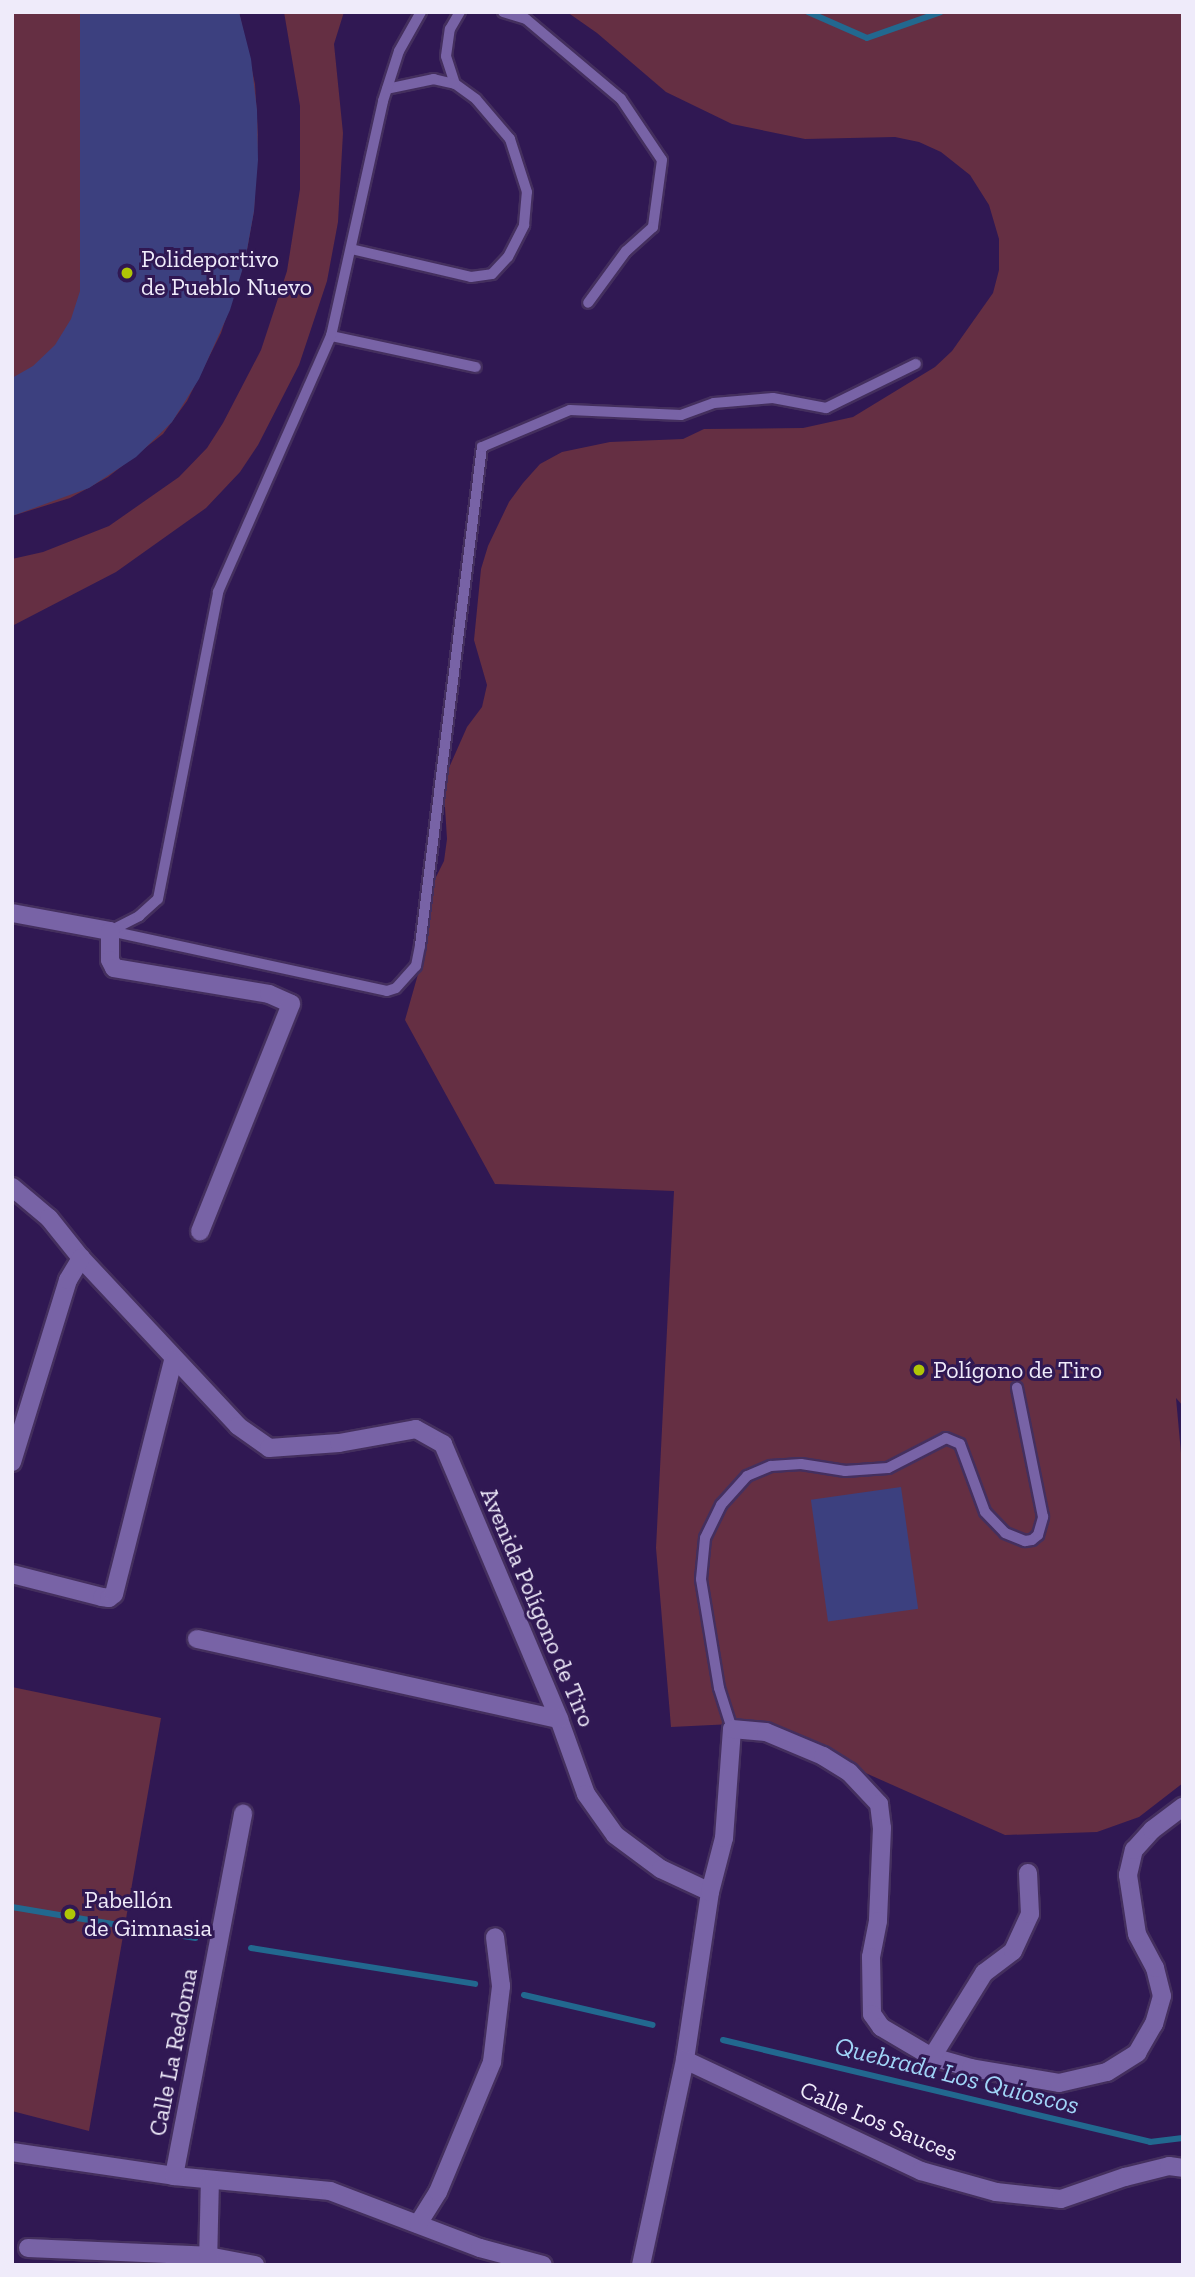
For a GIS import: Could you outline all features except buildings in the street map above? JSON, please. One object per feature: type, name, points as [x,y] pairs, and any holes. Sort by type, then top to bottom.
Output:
[{"type":"street","points":[[12,913],[110,931],[110,960],[114,968],[269,994],[291,1003],[200,1231]]},
{"type":"street","name":"Avenida Polígono de Tiro","points":[[12,1187],[49,1218],[81,1258],[173,1360],[237,1426],[269,1448],[339,1443],[416,1429],[443,1444],[559,1719],[586,1794],[615,1835],[661,1869],[710,1892]]},
{"type":"street","points":[[12,1462],[60,1303],[68,1280],[81,1258]]},
{"type":"street","points":[[12,1574],[102,1597],[109,1598],[114,1594],[173,1360]]},
{"type":"street","points":[[197,1639],[559,1719]]},
{"type":"street","points":[[641,2265],[685,2060],[710,1892],[724,1838],[732,1729],[766,1732],[823,1756],[849,1772],[879,1804],[882,1828],[878,1921],[872,1957],[872,2014],[881,2027],[932,2057],[971,2068],[1059,2083],[1107,2072],[1137,2053],[1154,2024],[1162,1996],[1155,1968],[1138,1934],[1128,1875],[1134,1850],[1152,1830],[1183,1807]]},
{"type":"street","name":"Calle La Redoma","points":[[174,2176],[243,1813]]},
{"type":"street","points":[[932,2057],[984,1973],[1013,1951],[1030,1914],[1028,1873]]},
{"type":"street","points":[[418,2224],[439,2192],[492,2062],[501,1986],[495,1937]]},
{"type":"street","name":"Calle Los Sauces","points":[[685,2060],[922,2171],[996,2192],[1061,2199],[1169,2166],[1183,2168]]},
{"type":"street","points":[[12,2152],[174,2176],[330,2191],[480,2248],[543,2265]]},
{"type":"street","points":[[208,2260],[210,2180]]},
{"type":"street","points":[[28,2248],[255,2265]]},
{"type":"lane","points":[[110,931],[138,916],[158,899],[218,592],[331,336],[387,89],[399,51],[421,12]]},
{"type":"lane","points":[[456,84],[446,56],[450,29],[460,12]]},
{"type":"lane","points":[[503,12],[526,19],[621,99],[662,160],[653,227],[626,251],[587,303]]},
{"type":"lane","points":[[351,249],[471,277],[492,274],[508,257],[524,225],[527,192],[510,139],[476,99],[456,84],[434,79],[387,89]]},
{"type":"lane","points":[[331,336],[476,367]]},
{"type":"lane","points":[[110,931],[387,991],[396,988],[416,966],[420,946],[482,447],[570,410],[681,415],[714,403],[774,398],[826,408],[916,364]]},
{"type":"lane","points":[[732,1729],[719,1688],[701,1579],[705,1538],[721,1506],[747,1476],[771,1466],[801,1464],[845,1471],[888,1468],[946,1438],[960,1444],[985,1512],[1005,1533],[1025,1541],[1032,1539],[1038,1535],[1043,1517],[1017,1388]]},
{"type":"shaded area","name":"Polideportivo de Pueblo Nuevo","points":[[12,12],[239,12],[255,84],[258,135],[254,211],[245,261],[221,333],[187,401],[163,434],[108,477],[70,498],[12,516]]},
{"type":"shaded area","points":[[284,12],[344,12],[334,44],[343,133],[338,222],[327,281],[299,365],[258,445],[240,472],[206,508],[116,572],[12,626],[12,559],[43,552],[109,526],[179,477],[207,448],[261,350],[287,271],[300,189],[300,106]]},
{"type":"shaded area","points":[[567,12],[1183,12],[1183,1406],[1176,1398],[1183,1475],[1183,1783],[1139,1817],[1097,1832],[1005,1835],[753,1723],[671,1727],[656,1548],[674,1191],[495,1184],[405,1020],[424,953],[419,941],[423,903],[444,861],[447,839],[444,792],[448,770],[467,727],[482,707],[487,685],[474,640],[481,569],[488,546],[509,502],[523,483],[540,464],[562,452],[610,442],[683,439],[704,429],[803,428],[853,417],[935,367],[952,351],[993,293],[999,270],[999,239],[989,205],[970,175],[941,152],[919,142],[895,137],[805,139],[732,124],[666,92],[597,33]]},
{"type":"shaded area","name":"Pabellón de Gimnasia","points":[[12,1687],[161,1718],[89,2131],[12,2111]]},
{"type":"waterway","points":[[808,12],[867,38],[941,12]]},
{"type":"waterway","name":"Quebrada Los Quioscos","points":[[12,1907],[195,1938]]},
{"type":"waterway","name":"Quebrada Los Quioscos","points":[[251,1948],[475,1984]]},
{"type":"waterway","name":"Quebrada Los Quioscos","points":[[524,1995],[653,2025]]},
{"type":"waterway","name":"Quebrada Los Quioscos","points":[[723,2040],[1150,2142],[1183,2138]]},
{"type":"place","name":"Polideportivo de Pueblo Nuevo","points":[[127,273]]},
{"type":"place","name":"Polígono de Tiro","points":[[919,1370]]},
{"type":"place","name":"Pabellón de Gimnasia","points":[[70,1914]]}]
